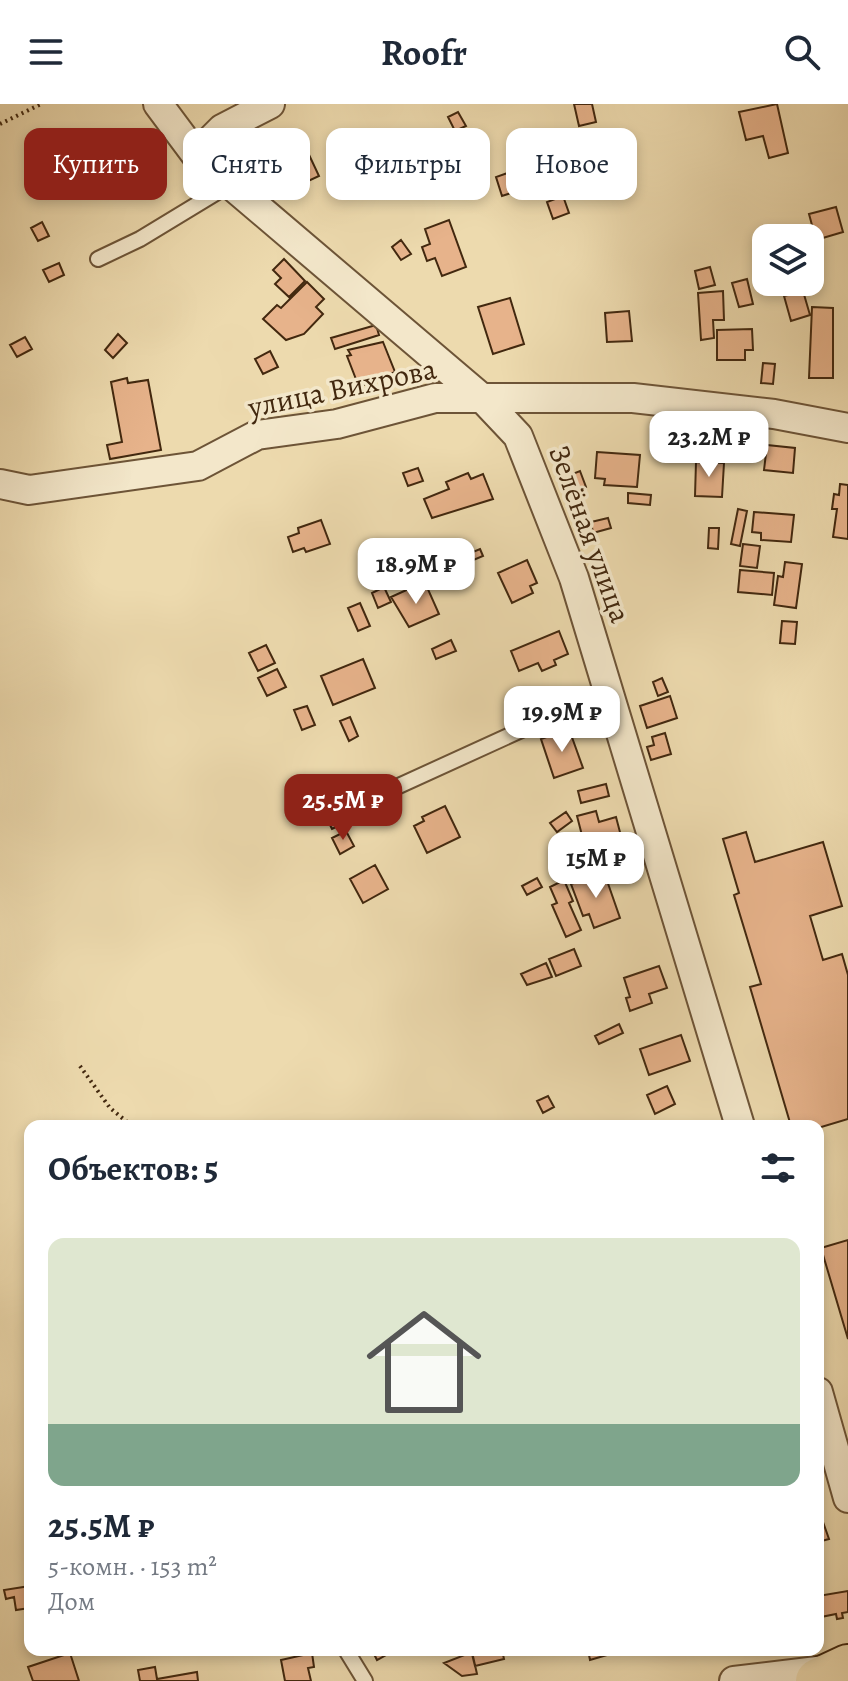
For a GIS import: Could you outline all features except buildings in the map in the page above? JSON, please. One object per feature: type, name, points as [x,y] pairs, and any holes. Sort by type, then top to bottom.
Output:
[{"type":"street","name":"Зелёная улица","points":[[158,104],[183,138]]},
{"type":"street","points":[[224,128],[270,104]]},
{"type":"street","name":"Зелёная улица","points":[[247,200],[484,400],[518,436],[574,578],[738,1120]]},
{"type":"street","name":"улица Вихрова","points":[[0,484],[29,490],[198,466],[257,435],[337,424],[435,398],[633,398],[774,414],[848,428]]},
{"type":"street","points":[[824,1413],[848,1498]]},
{"type":"street","points":[[734,1681],[835,1672]]},
{"type":"lane","points":[[98,259],[140,239],[204,200]]},
{"type":"lane","points":[[368,800],[609,690]]},
{"type":"lane","points":[[350,1656],[365,1681]]},
{"type":"path","points":[[0,124],[41,104]]},
{"type":"path","points":[[80,1066],[110,1108],[125,1120]]}]
